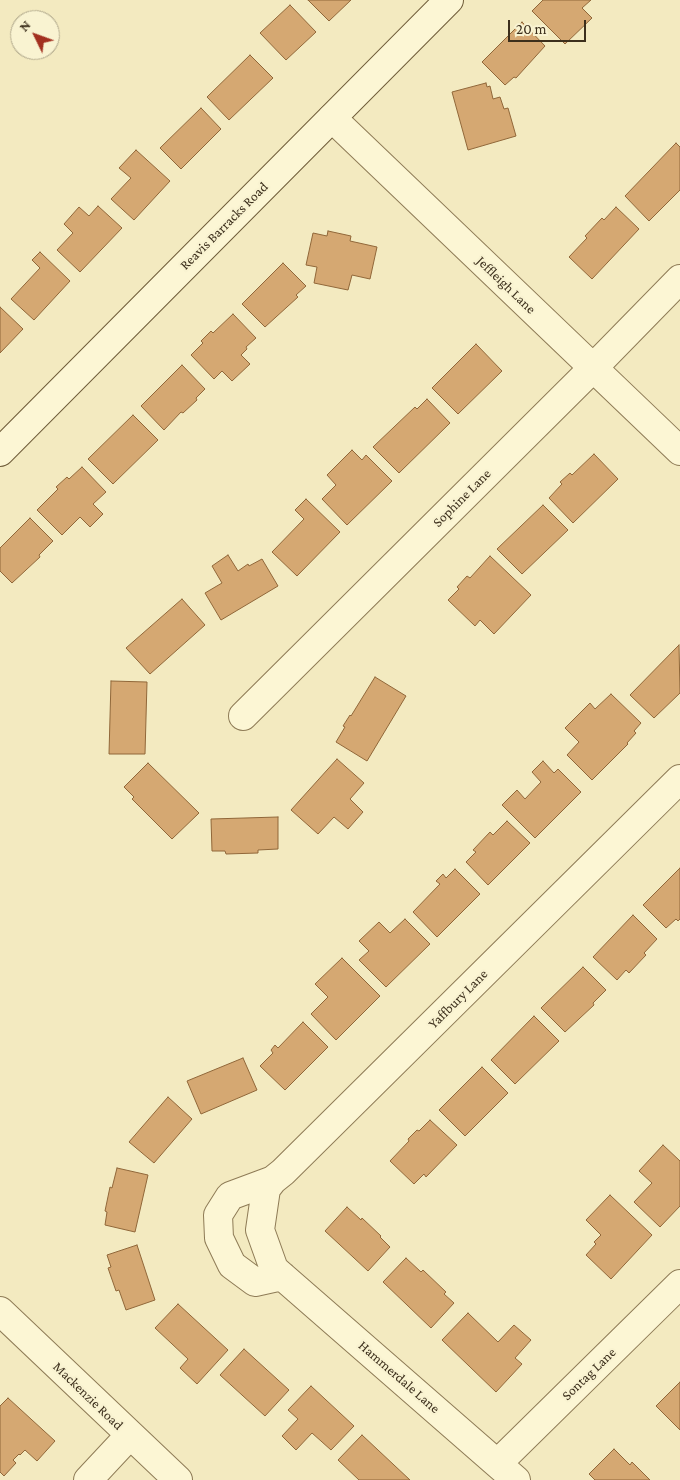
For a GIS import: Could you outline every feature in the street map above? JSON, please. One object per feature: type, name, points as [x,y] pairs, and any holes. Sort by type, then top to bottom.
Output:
[{"type":"street","name":"Reavis Barracks Road","points":[[0,452],[449,0]]},
{"type":"street","name":"Jeffleigh Lane","points":[[332,118],[680,451]]},
{"type":"street","name":"Sophine Lane","points":[[243,716],[680,279]]},
{"type":"street","name":"Yaffbury Lane","points":[[260,1230],[266,1189],[273,1180],[680,779]]},
{"type":"street","points":[[273,1180],[230,1196],[218,1215],[219,1238],[232,1265],[255,1282],[282,1276]]},
{"type":"street","name":"Hammerdale Lane","points":[[260,1230],[274,1269],[507,1471]]},
{"type":"street","name":"Sontag Lane","points":[[507,1471],[680,1284]]},
{"type":"street","name":"Mackenzie Road","points":[[0,1311],[178,1480]]},
{"type":"street","points":[[88,1480],[130,1436]]},
{"type":"building","points":[[308,0],[351,0],[329,21]]},
{"type":"building","points":[[543,0],[591,0],[582,8],[592,18],[565,44],[532,11]]},
{"type":"building","points":[[290,5],[316,32],[286,60],[260,33]]},
{"type":"building","points":[[522,22],[545,46],[516,78],[514,77],[505,85],[482,62]]},
{"type":"building","points":[[250,55],[273,78],[229,120],[207,97]]},
{"type":"building","points":[[486,83],[487,87],[490,86],[493,99],[500,97],[504,109],[508,108],[516,136],[468,150],[452,92]]},
{"type":"building","points":[[201,108],[221,129],[181,169],[160,148]]},
{"type":"building","points":[[676,143],[680,147],[680,190],[649,221],[625,196]]},
{"type":"building","points":[[136,150],[170,181],[134,220],[111,199],[131,178],[119,168]]},
{"type":"building","points":[[98,206],[122,228],[80,272],[57,250],[73,233],[64,224],[79,207],[89,216]]},
{"type":"building","points":[[616,207],[639,229],[592,279],[569,257],[587,238],[585,236],[602,218],[604,220]]},
{"type":"building","points":[[328,231],[351,236],[350,241],[377,247],[370,279],[352,275],[348,290],[314,283],[317,267],[306,265],[313,233],[327,236]]},
{"type":"building","points":[[40,252],[70,281],[34,320],[11,299],[40,268],[32,260]]},
{"type":"building","points":[[283,263],[306,286],[296,295],[298,297],[265,327],[242,304]]},
{"type":"building","points":[[0,307],[23,329],[0,353]]},
{"type":"building","points":[[233,314],[256,338],[246,347],[247,349],[241,355],[250,364],[232,381],[222,371],[214,379],[191,355],[203,343],[201,341],[211,331],[213,333]]},
{"type":"building","points":[[476,344],[502,371],[458,414],[432,388]]},
{"type":"building","points":[[182,365],[205,389],[196,398],[197,400],[183,413],[181,412],[164,430],[141,406]]},
{"type":"building","points":[[427,399],[450,423],[399,473],[373,447],[415,407],[417,409]]},
{"type":"building","points":[[133,415],[158,440],[113,484],[88,459]]},
{"type":"building","points":[[352,450],[362,460],[366,455],[392,481],[347,525],[322,499],[336,485],[327,475]]},
{"type":"building","points":[[594,454],[618,479],[573,523],[549,498],[562,484],[560,482],[570,473],[572,475]]},
{"type":"building","points":[[82,467],[106,492],[93,504],[103,514],[90,527],[80,517],[62,535],[37,510],[58,489],[56,487],[67,477],[69,479]]},
{"type":"building","points":[[306,499],[340,532],[297,576],[272,552],[304,519],[295,510]]},
{"type":"building","points":[[543,505],[568,530],[522,574],[497,549]]},
{"type":"building","points":[[30,518],[53,541],[39,555],[40,557],[12,583],[0,571],[0,548]]},
{"type":"building","points":[[228,555],[238,571],[248,564],[249,566],[262,559],[278,586],[221,620],[205,593],[222,583],[212,566]]},
{"type":"building","points":[[490,556],[531,595],[494,634],[480,620],[475,626],[448,600],[459,589],[457,587],[467,576],[470,578]]},
{"type":"building","points":[[182,599],[205,625],[150,674],[126,648]]},
{"type":"building","points":[[679,645],[680,693],[654,718],[630,695]]},
{"type":"building","points":[[375,677],[406,696],[367,761],[336,742],[345,727],[343,726]]},
{"type":"building","points":[[111,681],[147,682],[145,754],[109,754]]},
{"type":"building","points":[[611,694],[641,723],[634,731],[636,733],[628,744],[592,780],[567,755],[579,742],[565,728],[590,703],[595,709]]},
{"type":"building","points":[[337,759],[364,783],[350,799],[363,812],[348,829],[334,817],[318,834],[291,810]]},
{"type":"building","points":[[543,761],[554,773],[558,769],[581,792],[535,838],[502,805],[517,790],[525,799],[541,782],[532,772]]},
{"type":"building","points":[[148,763],[199,813],[172,839],[132,799],[134,797],[124,787]]},
{"type":"building","points":[[278,817],[278,849],[258,850],[258,853],[226,854],[225,851],[212,851],[211,819]]},
{"type":"building","points":[[507,821],[530,843],[488,885],[466,862],[476,852],[473,850],[490,832],[493,835]]},
{"type":"building","points":[[680,868],[680,919],[678,921],[676,919],[666,928],[643,905]]},
{"type":"building","points":[[455,869],[480,894],[437,937],[413,912],[440,884],[436,881],[443,874],[446,878]]},
{"type":"building","points":[[633,915],[657,939],[644,953],[646,955],[629,973],[626,970],[617,980],[593,957]]},
{"type":"building","points":[[405,919],[430,944],[386,987],[359,960],[369,951],[359,941],[379,922],[390,933]]},
{"type":"building","points":[[342,958],[380,996],[336,1040],[311,1014],[328,997],[315,984]]},
{"type":"building","points":[[583,967],[606,990],[593,1003],[594,1005],[565,1032],[541,1008]]},
{"type":"building","points":[[534,1016],[559,1041],[515,1084],[491,1060]]},
{"type":"building","points":[[303,1022],[328,1047],[285,1090],[260,1066],[273,1053],[271,1050],[275,1045],[278,1048]]},
{"type":"building","points":[[243,1058],[257,1090],[201,1114],[187,1081]]},
{"type":"building","points":[[482,1067],[508,1093],[465,1136],[439,1110]]},
{"type":"building","points":[[168,1097],[192,1119],[154,1163],[129,1142]]},
{"type":"building","points":[[430,1120],[457,1145],[426,1177],[424,1174],[414,1184],[390,1161],[409,1141],[408,1139]]},
{"type":"building","points":[[663,1145],[680,1161],[680,1206],[660,1227],[634,1202],[652,1183],[639,1171]]},
{"type":"building","points":[[117,1168],[148,1175],[135,1232],[105,1225],[107,1212],[105,1211],[110,1187],[112,1188]]},
{"type":"building","points":[[610,1195],[652,1235],[611,1279],[586,1255],[601,1235],[586,1220]]},
{"type":"building","points":[[347,1207],[361,1220],[362,1218],[390,1247],[368,1271],[325,1231]]},
{"type":"building","points":[[137,1245],[155,1300],[126,1310],[119,1290],[116,1291],[108,1268],[111,1267],[107,1255]]},
{"type":"building","points":[[406,1258],[421,1272],[423,1270],[446,1292],[444,1294],[454,1303],[431,1328],[383,1282]]},
{"type":"building","points":[[178,1304],[228,1350],[197,1384],[180,1368],[188,1359],[155,1328]]},
{"type":"building","points":[[468,1313],[498,1342],[514,1325],[531,1340],[515,1358],[522,1364],[496,1392],[442,1340]]},
{"type":"building","points":[[244,1349],[289,1390],[265,1416],[220,1375]]},
{"type":"building","points":[[680,1382],[680,1430],[656,1406]]},
{"type":"building","points":[[311,1386],[354,1426],[331,1450],[312,1433],[296,1450],[282,1436],[298,1419],[288,1410]]},
{"type":"building","points":[[8,1398],[55,1441],[37,1461],[25,1450],[19,1454],[13,1460],[16,1463],[4,1476],[0,1472],[0,1406]]},
{"type":"building","points":[[362,1435],[410,1480],[359,1480],[338,1460]]},
{"type":"building","points":[[614,1449],[630,1465],[632,1462],[650,1480],[595,1480],[589,1474]]}]
